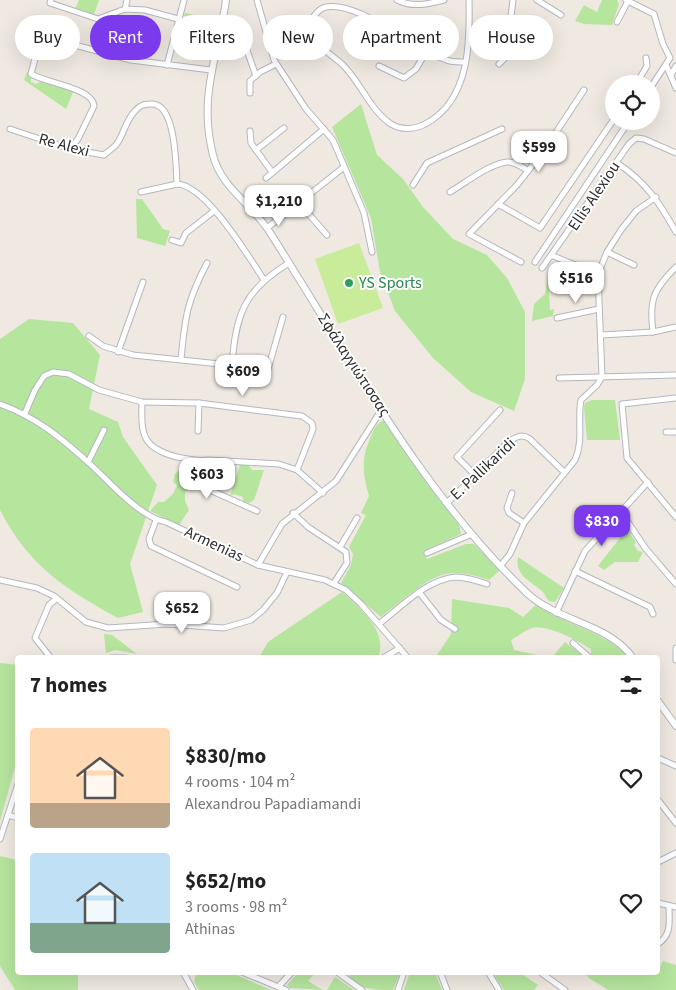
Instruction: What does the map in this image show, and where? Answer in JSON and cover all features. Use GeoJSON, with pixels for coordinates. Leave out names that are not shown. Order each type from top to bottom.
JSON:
{"type":"FeatureCollection","features":[{"type":"Feature","properties":{"kind":"street"},"geometry":{"type":"LineString","coordinates":[[51,0],[50,3],[98,19],[125,9],[145,10],[171,17]]}},
{"type":"Feature","properties":{"kind":"street"},"geometry":{"type":"LineString","coordinates":[[125,9],[127,0]]}},
{"type":"Feature","properties":{"kind":"street"},"geometry":{"type":"LineString","coordinates":[[179,15],[184,0]]}},
{"type":"Feature","properties":{"kind":"street","name":"Σφάλαγγιώτισσας"},"geometry":{"type":"LineString","coordinates":[[226,0],[207,98],[213,154],[218,170],[230,188],[267,228],[428,479],[472,534],[529,594],[556,613],[616,640],[626,647],[631,655]]}},
{"type":"Feature","properties":{"kind":"street"},"geometry":{"type":"LineString","coordinates":[[257,0],[276,64],[306,109],[333,140],[364,213],[372,252]]}},
{"type":"Feature","properties":{"kind":"street"},"geometry":{"type":"LineString","coordinates":[[397,0],[421,5],[444,0]]}},
{"type":"Feature","properties":{"kind":"street"},"geometry":{"type":"LineString","coordinates":[[360,15],[335,7],[325,7],[317,12],[311,20],[310,30],[312,38],[344,66],[380,114],[392,124],[404,128],[420,127],[436,118],[456,92],[470,40],[469,0]]}},
{"type":"Feature","properties":{"kind":"street"},"geometry":{"type":"LineString","coordinates":[[499,64],[506,57],[513,0]]}},
{"type":"Feature","properties":{"kind":"street"},"geometry":{"type":"LineString","coordinates":[[537,0],[561,15]]}},
{"type":"Feature","properties":{"kind":"street"},"geometry":{"type":"LineString","coordinates":[[617,22],[627,0],[654,14],[663,44],[670,58],[659,75]]}},
{"type":"Feature","properties":{"kind":"street"},"geometry":{"type":"LineString","coordinates":[[70,149],[78,139],[94,106],[94,101],[91,96],[32,75],[31,70],[41,36],[131,60],[211,70]]}},
{"type":"Feature","properties":{"kind":"street"},"geometry":{"type":"LineString","coordinates":[[167,65],[171,48]]}},
{"type":"Feature","properties":{"kind":"street"},"geometry":{"type":"LineString","coordinates":[[642,75],[647,66],[646,58]]}},
{"type":"Feature","properties":{"kind":"street"},"geometry":{"type":"LineString","coordinates":[[250,60],[256,76]]}},
{"type":"Feature","properties":{"kind":"street"},"geometry":{"type":"LineString","coordinates":[[379,66],[404,78],[416,69],[421,60]]}},
{"type":"Feature","properties":{"kind":"street"},"geometry":{"type":"LineString","coordinates":[[447,60],[465,62]]}},
{"type":"Feature","properties":{"kind":"street"},"geometry":{"type":"LineString","coordinates":[[250,93],[250,81],[276,64]]}},
{"type":"Feature","properties":{"kind":"street"},"geometry":{"type":"LineString","coordinates":[[666,65],[676,88]]}},
{"type":"Feature","properties":{"kind":"street"},"geometry":{"type":"LineString","coordinates":[[671,75],[676,66]]}},
{"type":"Feature","properties":{"kind":"street"},"geometry":{"type":"LineString","coordinates":[[520,262],[469,234],[528,171],[584,90]]}},
{"type":"Feature","properties":{"kind":"street","name":"Re Alexi"},"geometry":{"type":"LineString","coordinates":[[10,129],[70,149],[104,155],[116,144],[134,112],[142,104],[155,104],[165,111],[174,138],[177,184]]}},
{"type":"Feature","properties":{"kind":"street"},"geometry":{"type":"LineString","coordinates":[[256,150],[284,128]]}},
{"type":"Feature","properties":{"kind":"street"},"geometry":{"type":"LineString","coordinates":[[266,178],[324,128]]}},
{"type":"Feature","properties":{"kind":"street"},"geometry":{"type":"LineString","coordinates":[[413,185],[427,163],[502,129]]}},
{"type":"Feature","properties":{"kind":"street"},"geometry":{"type":"LineString","coordinates":[[498,204],[540,228],[607,130]]}},
{"type":"Feature","properties":{"kind":"street","name":"Ellis Alexiou"},"geometry":{"type":"LineString","coordinates":[[535,262],[623,130]]}},
{"type":"Feature","properties":{"kind":"street"},"geometry":{"type":"LineString","coordinates":[[250,131],[252,143],[272,172]]}},
{"type":"Feature","properties":{"kind":"street","name":"Ellis Alexiou"},"geometry":{"type":"LineString","coordinates":[[542,268],[553,256],[629,144],[636,138],[644,139],[676,153]]}},
{"type":"Feature","properties":{"kind":"street"},"geometry":{"type":"LineString","coordinates":[[595,148],[606,156]]}},
{"type":"Feature","properties":{"kind":"street"},"geometry":{"type":"LineString","coordinates":[[450,192],[494,166],[508,162],[517,163],[528,171]]}},
{"type":"Feature","properties":{"kind":"street"},"geometry":{"type":"LineString","coordinates":[[617,162],[636,176],[656,198],[676,232]]}},
{"type":"Feature","properties":{"kind":"street"},"geometry":{"type":"LineString","coordinates":[[267,228],[344,167]]}},
{"type":"Feature","properties":{"kind":"street"},"geometry":{"type":"LineString","coordinates":[[592,177],[603,183]]}},
{"type":"Feature","properties":{"kind":"street"},"geometry":{"type":"LineString","coordinates":[[141,192],[183,184],[200,193],[264,280]]}},
{"type":"Feature","properties":{"kind":"street"},"geometry":{"type":"LineString","coordinates":[[501,565],[510,554],[524,524],[575,460],[581,444],[581,400],[597,385],[602,377],[602,335],[598,274],[607,252],[636,211],[656,198]]}},
{"type":"Feature","properties":{"kind":"street"},"geometry":{"type":"LineString","coordinates":[[299,203],[328,235]]}},
{"type":"Feature","properties":{"kind":"street"},"geometry":{"type":"LineString","coordinates":[[172,240],[181,243],[186,233],[214,211]]}},
{"type":"Feature","properties":{"kind":"street"},"geometry":{"type":"LineString","coordinates":[[607,252],[634,265]]}},
{"type":"Feature","properties":{"kind":"street"},"geometry":{"type":"LineString","coordinates":[[553,256],[598,274]]}},
{"type":"Feature","properties":{"kind":"street"},"geometry":{"type":"LineString","coordinates":[[181,359],[186,307],[192,290],[208,263]]}},
{"type":"Feature","properties":{"kind":"street"},"geometry":{"type":"LineString","coordinates":[[232,365],[239,315],[252,292],[264,280],[289,264]]}},
{"type":"Feature","properties":{"kind":"street"},"geometry":{"type":"LineString","coordinates":[[653,332],[650,309],[653,295],[662,280],[676,267]]}},
{"type":"Feature","properties":{"kind":"street"},"geometry":{"type":"LineString","coordinates":[[118,352],[143,282]]}},
{"type":"Feature","properties":{"kind":"street"},"geometry":{"type":"LineString","coordinates":[[557,318],[599,309]]}},
{"type":"Feature","properties":{"kind":"street"},"geometry":{"type":"LineString","coordinates":[[89,336],[103,346],[118,352],[155,358],[181,359],[268,369],[283,317]]}},
{"type":"Feature","properties":{"kind":"street"},"geometry":{"type":"LineString","coordinates":[[602,335],[653,332],[676,328]]}},
{"type":"Feature","properties":{"kind":"street"},"geometry":{"type":"LineString","coordinates":[[25,413],[35,390],[44,376],[53,372],[69,374],[99,390],[142,402],[199,403],[248,408],[307,418],[312,423],[312,435],[297,470]]}},
{"type":"Feature","properties":{"kind":"street"},"geometry":{"type":"LineString","coordinates":[[560,378],[676,375]]}},
{"type":"Feature","properties":{"kind":"street"},"geometry":{"type":"LineString","coordinates":[[676,398],[622,404],[627,458],[676,518]]}},
{"type":"Feature","properties":{"kind":"street"},"geometry":{"type":"LineString","coordinates":[[142,402],[143,434],[156,451],[198,462],[209,460],[267,462],[297,470],[322,493]]}},
{"type":"Feature","properties":{"kind":"street"},"geometry":{"type":"LineString","coordinates":[[198,432],[199,403]]}},
{"type":"Feature","properties":{"kind":"street","name":"Armenias"},"geometry":{"type":"LineString","coordinates":[[0,404],[25,413],[88,462],[131,502],[156,520],[166,522],[258,564],[334,583],[352,594],[406,655]]}},
{"type":"Feature","properties":{"kind":"street"},"geometry":{"type":"LineString","coordinates":[[258,564],[272,537],[294,513],[336,481],[382,409]]}},
{"type":"Feature","properties":{"kind":"street"},"geometry":{"type":"LineString","coordinates":[[475,475],[457,457],[500,410]]}},
{"type":"Feature","properties":{"kind":"street"},"geometry":{"type":"LineString","coordinates":[[88,462],[104,430]]}},
{"type":"Feature","properties":{"kind":"street"},"geometry":{"type":"LineString","coordinates":[[666,432],[676,432]]}},
{"type":"Feature","properties":{"kind":"street","name":"E. Pallikaridi"},"geometry":{"type":"LineString","coordinates":[[447,503],[507,442],[517,436],[524,435],[564,472]]}},
{"type":"Feature","properties":{"kind":"street"},"geometry":{"type":"LineString","coordinates":[[198,462],[198,481],[203,487],[257,511]]}},
{"type":"Feature","properties":{"kind":"street"},"geometry":{"type":"LineString","coordinates":[[556,613],[585,551],[648,482]]}},
{"type":"Feature","properties":{"kind":"street"},"geometry":{"type":"LineString","coordinates":[[512,494],[507,508],[509,512],[524,524]]}},
{"type":"Feature","properties":{"kind":"street"},"geometry":{"type":"LineString","coordinates":[[621,512],[658,564],[676,584]]}},
{"type":"Feature","properties":{"kind":"street"},"geometry":{"type":"LineString","coordinates":[[294,513],[308,528],[346,552],[347,563],[334,583]]}},
{"type":"Feature","properties":{"kind":"street"},"geometry":{"type":"LineString","coordinates":[[340,547],[357,518]]}},
{"type":"Feature","properties":{"kind":"street"},"geometry":{"type":"LineString","coordinates":[[156,520],[149,539],[151,546],[237,587]]}},
{"type":"Feature","properties":{"kind":"street"},"geometry":{"type":"LineString","coordinates":[[428,553],[472,534]]}},
{"type":"Feature","properties":{"kind":"street"},"geometry":{"type":"LineString","coordinates":[[575,571],[650,607],[652,614]]}},
{"type":"Feature","properties":{"kind":"street"},"geometry":{"type":"LineString","coordinates":[[0,580],[37,588],[56,599],[86,622],[108,628],[167,624],[224,628],[245,623],[263,610],[277,593],[287,572]]}},
{"type":"Feature","properties":{"kind":"street"},"geometry":{"type":"LineString","coordinates":[[379,624],[420,592],[440,580],[458,577],[487,584]]}},
{"type":"Feature","properties":{"kind":"street"},"geometry":{"type":"LineString","coordinates":[[420,592],[442,620],[455,629]]}},
{"type":"Feature","properties":{"kind":"street"},"geometry":{"type":"LineString","coordinates":[[49,655],[35,638],[49,605],[56,599]]}},
{"type":"Feature","properties":{"kind":"street"},"geometry":{"type":"LineString","coordinates":[[573,643],[587,655]]}},
{"type":"Feature","properties":{"kind":"street"},"geometry":{"type":"LineString","coordinates":[[388,655],[400,648]]}},
{"type":"Feature","properties":{"kind":"street"},"geometry":{"type":"LineString","coordinates":[[676,648],[676,660]]}},
{"type":"Feature","properties":{"kind":"street"},"geometry":{"type":"LineString","coordinates":[[660,704],[676,725]]}},
{"type":"Feature","properties":{"kind":"street"},"geometry":{"type":"LineString","coordinates":[[660,759],[676,766]]}},
{"type":"Feature","properties":{"kind":"street"},"geometry":{"type":"LineString","coordinates":[[0,839],[15,793]]}},
{"type":"Feature","properties":{"kind":"street"},"geometry":{"type":"LineString","coordinates":[[660,803],[676,823]]}},
{"type":"Feature","properties":{"kind":"street"},"geometry":{"type":"LineString","coordinates":[[8,815],[15,817]]}},
{"type":"Feature","properties":{"kind":"street"},"geometry":{"type":"LineString","coordinates":[[660,861],[676,853]]}},
{"type":"Feature","properties":{"kind":"street"},"geometry":{"type":"LineString","coordinates":[[660,904],[676,907]]}},
{"type":"Feature","properties":{"kind":"street"},"geometry":{"type":"LineString","coordinates":[[660,943],[666,939],[669,932],[669,906]]}},
{"type":"Feature","properties":{"kind":"street"},"geometry":{"type":"LineString","coordinates":[[669,932],[676,934]]}},
{"type":"Feature","properties":{"kind":"street"},"geometry":{"type":"LineString","coordinates":[[185,975],[193,990]]}},
{"type":"Feature","properties":{"kind":"street"},"geometry":{"type":"LineString","coordinates":[[250,975],[286,990]]}},
{"type":"Feature","properties":{"kind":"street"},"geometry":{"type":"LineString","coordinates":[[279,986],[289,975]]}},
{"type":"Feature","properties":{"kind":"street"},"geometry":{"type":"LineString","coordinates":[[342,975],[362,990]]}},
{"type":"Feature","properties":{"kind":"street"},"geometry":{"type":"LineString","coordinates":[[398,990],[403,975]]}},
{"type":"Feature","properties":{"kind":"street"},"geometry":{"type":"LineString","coordinates":[[441,975],[447,990]]}},
{"type":"Feature","properties":{"kind":"street"},"geometry":{"type":"LineString","coordinates":[[490,975],[499,990]]}},
{"type":"Feature","properties":{"kind":"street"},"geometry":{"type":"LineString","coordinates":[[544,975],[565,990]]}},
{"type":"Feature","properties":{"kind":"green space"},"geometry":{"type":"Polygon","coordinates":[[[79,0],[99,0],[94,14],[75,9],[79,0]]]}},
{"type":"Feature","properties":{"kind":"green space"},"geometry":{"type":"Polygon","coordinates":[[[602,0],[617,0],[619,4],[612,25],[584,24],[575,21],[584,5],[597,12],[602,0]]]}},
{"type":"Feature","properties":{"kind":"green space"},"geometry":{"type":"Polygon","coordinates":[[[27,72],[31,75],[31,82],[36,84],[42,81],[74,90],[66,109],[24,80],[27,72]]]}},
{"type":"Feature","properties":{"kind":"green space"},"geometry":{"type":"Polygon","coordinates":[[[361,104],[377,155],[403,179],[423,207],[453,239],[487,255],[507,278],[525,312],[525,379],[514,411],[471,392],[433,358],[395,311],[380,272],[371,218],[332,127],[361,104]]]}},
{"type":"Feature","properties":{"kind":"green space"},"geometry":{"type":"Polygon","coordinates":[[[136,199],[142,199],[163,229],[170,231],[165,246],[137,238],[136,199]]]}},
{"type":"Feature","properties":{"kind":"green space","name":"YS Sports"},"geometry":{"type":"Polygon","coordinates":[[[359,243],[383,308],[338,324],[315,259],[359,243]]]}},
{"type":"Feature","properties":{"kind":"green space"},"geometry":{"type":"Polygon","coordinates":[[[548,276],[550,310],[554,309],[553,316],[532,321],[534,304],[545,294],[548,276]]]}},
{"type":"Feature","properties":{"kind":"green space"},"geometry":{"type":"Polygon","coordinates":[[[29,319],[73,323],[100,355],[89,409],[118,422],[123,437],[157,485],[130,564],[143,612],[118,618],[65,586],[36,561],[23,546],[0,510],[0,339],[29,319]]]}},
{"type":"Feature","properties":{"kind":"green space"},"geometry":{"type":"Polygon","coordinates":[[[592,400],[615,400],[620,440],[587,440],[584,407],[585,403],[592,400]]]}},
{"type":"Feature","properties":{"kind":"green space"},"geometry":{"type":"Polygon","coordinates":[[[384,420],[429,486],[459,525],[461,534],[426,550],[427,559],[466,544],[474,544],[500,570],[489,580],[457,573],[438,576],[412,592],[381,617],[341,583],[351,565],[353,554],[349,547],[366,515],[361,513],[369,496],[364,472],[364,457],[375,427],[384,420]]]}},
{"type":"Feature","properties":{"kind":"green space"},"geometry":{"type":"Polygon","coordinates":[[[187,464],[192,466],[196,485],[185,492],[185,501],[189,510],[179,525],[150,511],[158,502],[164,502],[173,494],[177,485],[173,482],[175,474],[187,464]]]}},
{"type":"Feature","properties":{"kind":"green space"},"geometry":{"type":"Polygon","coordinates":[[[240,465],[249,465],[252,470],[264,470],[254,500],[249,503],[243,502],[243,497],[234,494],[230,496],[240,465]]]}},
{"type":"Feature","properties":{"kind":"green space"},"geometry":{"type":"Polygon","coordinates":[[[627,529],[636,542],[634,545],[638,551],[643,552],[638,562],[615,562],[604,570],[598,566],[627,529]]]}},
{"type":"Feature","properties":{"kind":"green space"},"geometry":{"type":"Polygon","coordinates":[[[518,557],[564,588],[555,602],[549,601],[542,591],[521,573],[517,563],[518,557]]]}},
{"type":"Feature","properties":{"kind":"green space"},"geometry":{"type":"Polygon","coordinates":[[[342,592],[364,612],[376,630],[380,648],[378,655],[261,655],[268,642],[342,592]]]}},
{"type":"Feature","properties":{"kind":"green space"},"geometry":{"type":"Polygon","coordinates":[[[452,599],[509,608],[523,617],[536,605],[610,642],[625,655],[591,655],[591,649],[579,642],[553,630],[538,627],[529,629],[511,640],[514,650],[537,655],[437,655],[451,634],[452,599]]]}},
{"type":"Feature","properties":{"kind":"green space"},"geometry":{"type":"Polygon","coordinates":[[[104,634],[112,635],[137,654],[115,650],[106,653],[104,634]]]}},
{"type":"Feature","properties":{"kind":"green space"},"geometry":{"type":"Polygon","coordinates":[[[565,642],[582,655],[554,655],[565,642]]]}},
{"type":"Feature","properties":{"kind":"green space"},"geometry":{"type":"Polygon","coordinates":[[[0,663],[15,665],[15,767],[0,821],[0,663]]]}},
{"type":"Feature","properties":{"kind":"green space"},"geometry":{"type":"Polygon","coordinates":[[[0,856],[15,860],[15,975],[78,975],[78,990],[15,990],[0,966],[0,856]]]}},
{"type":"Feature","properties":{"kind":"green space"},"geometry":{"type":"Polygon","coordinates":[[[663,961],[676,965],[676,990],[608,990],[587,975],[660,975],[660,968],[663,961]]]}},
{"type":"Feature","properties":{"kind":"green space"},"geometry":{"type":"Polygon","coordinates":[[[196,975],[236,975],[271,990],[199,990],[194,982],[196,975]]]}},
{"type":"Feature","properties":{"kind":"green space"},"geometry":{"type":"Polygon","coordinates":[[[296,975],[313,975],[308,981],[323,990],[290,988],[287,985],[296,975]]]}},
{"type":"Feature","properties":{"kind":"green space"},"geometry":{"type":"Polygon","coordinates":[[[349,975],[399,975],[393,990],[367,988],[355,983],[349,975]]]}},
{"type":"Feature","properties":{"kind":"green space"},"geometry":{"type":"Polygon","coordinates":[[[409,975],[436,975],[442,990],[404,990],[409,975]]]}},
{"type":"Feature","properties":{"kind":"green space"},"geometry":{"type":"Polygon","coordinates":[[[494,975],[523,975],[538,985],[534,990],[504,990],[494,975]]]}},
{"type":"Feature","properties":{"kind":"green space"},"geometry":{"type":"Polygon","coordinates":[[[335,977],[354,990],[327,990],[335,977]]]}},
{"type":"Feature","properties":{"kind":"place","name":"YS Sports"},"geometry":{"type":"Point","coordinates":[349,283]}}]}
